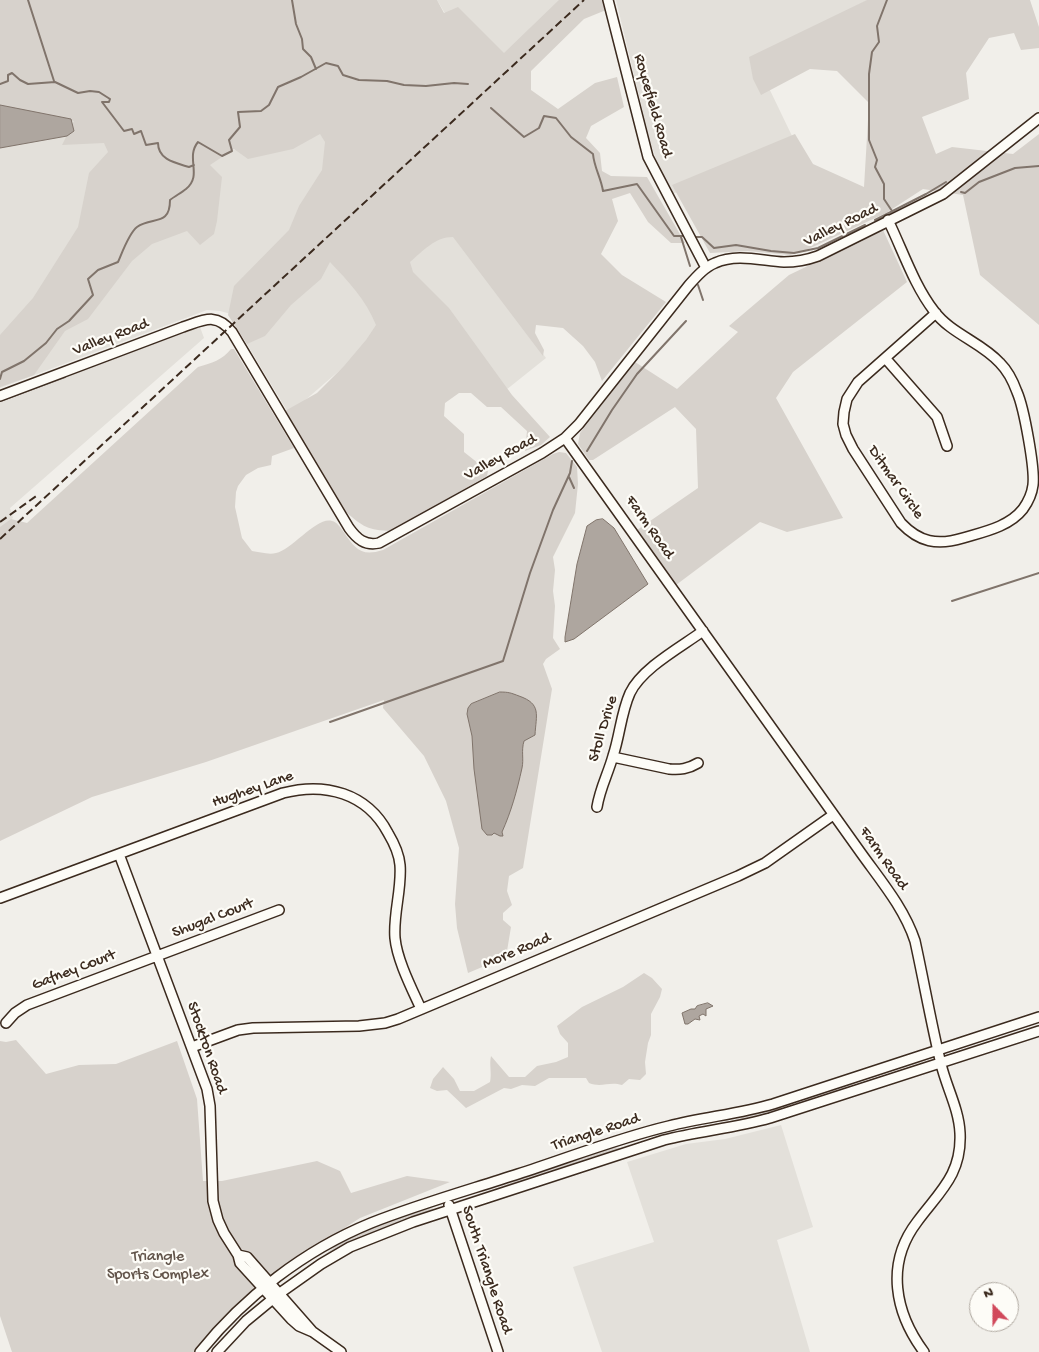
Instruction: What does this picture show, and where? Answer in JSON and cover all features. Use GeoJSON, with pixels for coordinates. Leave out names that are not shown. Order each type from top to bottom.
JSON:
{"type":"FeatureCollection","features":[{"type":"Feature","properties":{"kind":"street","name":"Roycefield Road"},"geometry":{"type":"LineString","coordinates":[[608,0],[648,157],[706,268]]}},
{"type":"Feature","properties":{"kind":"street","name":"Valley Road"},"geometry":{"type":"LineString","coordinates":[[0,396],[196,323],[214,319],[218,320],[228,328],[237,340],[349,528],[360,540],[368,544],[379,543],[388,540],[542,453],[565,438],[587,415],[689,285],[706,268],[716,262],[738,259],[786,262],[808,260],[829,251],[943,194],[1039,118]]}},
{"type":"Feature","properties":{"kind":"street","name":"Ditmar Circle"},"geometry":{"type":"LineString","coordinates":[[888,220],[923,295],[936,314],[953,329],[998,361],[1007,371],[1018,394],[1032,463],[1033,487],[1030,498],[1023,509],[1012,520],[988,530],[953,541],[943,542],[931,542],[917,536],[910,532],[901,522],[854,450],[846,435],[844,424],[847,399],[858,382],[936,314]]}},
{"type":"Feature","properties":{"kind":"street"},"geometry":{"type":"LineString","coordinates":[[886,359],[937,417],[947,446]]}},
{"type":"Feature","properties":{"kind":"street","name":"Farm Road"},"geometry":{"type":"LineString","coordinates":[[565,438],[905,916],[912,930],[916,941],[941,1064],[960,1133],[958,1159],[951,1177],[944,1190],[910,1232],[901,1253],[897,1278],[901,1309],[912,1334],[924,1352]]}},
{"type":"Feature","properties":{"kind":"street","name":"Stoll Drive"},"geometry":{"type":"LineString","coordinates":[[597,807],[600,790],[613,756],[623,714],[634,686],[649,670],[703,631]]}},
{"type":"Feature","properties":{"kind":"street"},"geometry":{"type":"LineString","coordinates":[[613,756],[678,770],[698,763]]}},
{"type":"Feature","properties":{"kind":"street","name":"Hughey Lane"},"geometry":{"type":"LineString","coordinates":[[0,898],[283,792],[300,788],[320,788],[349,796],[364,805],[379,820],[394,843],[398,854],[400,874],[395,938],[399,957],[421,1009]]}},
{"type":"Feature","properties":{"kind":"street","name":"More Road"},"geometry":{"type":"LineString","coordinates":[[192,1047],[238,1030],[253,1028],[359,1026],[385,1023],[766,863],[833,815]]}},
{"type":"Feature","properties":{"kind":"street","name":"Stockton Road"},"geometry":{"type":"LineString","coordinates":[[119,854],[207,1089],[210,1106],[213,1201],[224,1233],[238,1255],[240,1263],[271,1299],[295,1323],[313,1332],[341,1352]]}},
{"type":"Feature","properties":{"kind":"street","name":"Shugal Court"},"geometry":{"type":"LineString","coordinates":[[157,956],[279,910]]}},
{"type":"Feature","properties":{"kind":"street","name":"Gafney Court"},"geometry":{"type":"LineString","coordinates":[[6,1023],[15,1013],[27,1005],[157,956]]}},
{"type":"Feature","properties":{"kind":"street","name":"Triangle Road"},"geometry":{"type":"LineString","coordinates":[[200,1352],[218,1330],[270,1283],[346,1235],[385,1218],[667,1126],[751,1110],[1039,1018]]}},
{"type":"Feature","properties":{"kind":"street","name":"Triangle Road"},"geometry":{"type":"LineString","coordinates":[[217,1352],[246,1321],[280,1292],[350,1247],[394,1228],[658,1142],[685,1135],[746,1125],[1039,1031]]}},
{"type":"Feature","properties":{"kind":"street","name":"South Triangle Road"},"geometry":{"type":"LineString","coordinates":[[446,1197],[498,1352]]}},
{"type":"Feature","properties":{"kind":"street","name":"Stockton Road"},"geometry":{"type":"LineString","coordinates":[[238,1255],[247,1257],[280,1292],[313,1332]]}},
{"type":"Feature","properties":{"kind":"shaded area"},"geometry":{"type":"Polygon","coordinates":[[[437,0],[563,0],[503,56],[446,15],[437,0]]]}},
{"type":"Feature","properties":{"kind":"shaded area"},"geometry":{"type":"Polygon","coordinates":[[[616,0],[868,0],[754,57],[793,138],[673,194],[658,165],[650,141],[616,0]]]}},
{"type":"Feature","properties":{"kind":"shaded area"},"geometry":{"type":"Polygon","coordinates":[[[0,92],[213,157],[311,123],[367,188],[231,314],[207,310],[0,388],[0,92]]]}},
{"type":"Feature","properties":{"kind":"shaded area"},"geometry":{"type":"Polygon","coordinates":[[[0,105],[71,119],[74,131],[67,136],[0,148],[0,105]]]}},
{"type":"Feature","properties":{"kind":"shaded area"},"geometry":{"type":"Polygon","coordinates":[[[448,226],[546,358],[506,390],[403,261],[448,226]]]}},
{"type":"Feature","properties":{"kind":"shaded area"},"geometry":{"type":"Polygon","coordinates":[[[332,255],[390,327],[289,414],[242,336],[332,255]]]}},
{"type":"Feature","properties":{"kind":"shaded area"},"geometry":{"type":"Polygon","coordinates":[[[200,327],[204,338],[10,508],[13,518],[0,528],[0,401],[200,327]]]}},
{"type":"Feature","properties":{"kind":"shaded area"},"geometry":{"type":"Polygon","coordinates":[[[603,519],[614,528],[648,584],[574,639],[565,642],[577,564],[587,526],[596,520],[603,519]]]}},
{"type":"Feature","properties":{"kind":"shaded area"},"geometry":{"type":"Polygon","coordinates":[[[500,692],[510,693],[526,699],[536,711],[535,735],[524,741],[522,768],[514,801],[502,832],[503,836],[494,833],[487,835],[482,829],[474,769],[472,736],[467,714],[471,704],[500,692]]]}},
{"type":"Feature","properties":{"kind":"shaded area"},"geometry":{"type":"Polygon","coordinates":[[[708,1003],[713,1006],[706,1009],[706,1016],[703,1014],[699,1016],[700,1020],[695,1019],[685,1024],[682,1013],[708,1003]]]}},
{"type":"Feature","properties":{"kind":"shaded area"},"geometry":{"type":"Polygon","coordinates":[[[781,1125],[813,1227],[777,1240],[810,1352],[602,1352],[573,1267],[654,1242],[627,1162],[686,1144],[725,1139],[781,1125]]]}},
{"type":"Feature","properties":{"kind":"green space"},"geometry":{"type":"Polygon","coordinates":[[[0,0],[437,0],[444,13],[458,7],[504,53],[559,0],[614,0],[611,8],[584,19],[531,71],[531,90],[558,109],[595,83],[617,77],[624,107],[591,126],[586,138],[600,153],[602,171],[611,176],[647,177],[685,243],[671,243],[648,222],[630,193],[612,199],[618,221],[601,254],[622,275],[666,302],[602,381],[595,362],[583,346],[563,328],[536,325],[535,333],[544,350],[543,356],[453,237],[441,239],[430,245],[410,262],[413,272],[449,308],[512,395],[550,437],[541,445],[525,451],[527,431],[501,407],[487,407],[471,393],[459,393],[445,403],[444,416],[464,434],[464,452],[488,471],[487,476],[391,531],[366,527],[346,512],[285,411],[317,393],[366,340],[376,325],[362,299],[330,262],[321,279],[291,305],[265,336],[247,344],[228,315],[234,286],[289,230],[299,206],[322,170],[325,142],[320,134],[293,149],[248,159],[234,149],[210,165],[222,177],[214,234],[200,245],[187,231],[152,244],[132,261],[88,319],[65,331],[34,375],[0,387],[0,335],[33,298],[78,227],[89,173],[108,152],[104,143],[62,145],[74,121],[18,113],[0,106],[0,0]]]}},
{"type":"Feature","properties":{"kind":"green space"},"geometry":{"type":"Polygon","coordinates":[[[867,0],[1030,0],[1039,27],[1039,48],[1021,50],[1014,33],[989,38],[966,73],[969,99],[922,117],[936,154],[952,147],[1013,154],[1039,134],[1039,325],[980,275],[963,195],[923,189],[886,213],[804,251],[790,255],[748,251],[710,253],[672,185],[795,134],[813,164],[864,187],[869,103],[837,71],[810,69],[761,95],[753,79],[749,57],[867,0]]]}},
{"type":"Feature","properties":{"kind":"green space"},"geometry":{"type":"Polygon","coordinates":[[[883,230],[907,282],[793,372],[776,398],[843,518],[787,532],[760,522],[676,585],[637,530],[698,488],[696,429],[675,407],[593,460],[589,460],[578,444],[580,433],[635,362],[677,389],[738,332],[729,326],[789,275],[883,230]]]}},
{"type":"Feature","properties":{"kind":"green space"},"geometry":{"type":"Polygon","coordinates":[[[231,349],[234,349],[294,448],[272,456],[271,465],[258,468],[246,475],[238,486],[235,507],[242,538],[252,551],[270,554],[282,551],[319,523],[326,521],[332,521],[337,524],[351,543],[359,550],[369,553],[383,550],[553,454],[559,452],[566,453],[577,467],[578,484],[575,513],[553,557],[555,606],[553,638],[560,649],[546,659],[543,664],[552,689],[523,868],[509,876],[507,891],[512,905],[503,913],[503,920],[511,927],[506,957],[468,973],[457,928],[455,904],[459,848],[446,801],[424,756],[383,708],[384,700],[206,762],[92,797],[0,841],[0,527],[11,519],[27,523],[198,367],[216,361],[231,349]]]}},
{"type":"Feature","properties":{"kind":"green space"},"geometry":{"type":"Polygon","coordinates":[[[644,973],[652,978],[662,989],[651,1014],[651,1035],[645,1062],[646,1074],[640,1080],[629,1079],[622,1085],[598,1085],[589,1083],[586,1078],[549,1078],[535,1086],[522,1085],[511,1089],[504,1088],[466,1108],[447,1090],[437,1091],[430,1088],[433,1079],[443,1067],[454,1079],[460,1091],[474,1091],[490,1082],[491,1056],[509,1077],[525,1077],[537,1066],[568,1057],[568,1043],[560,1034],[557,1026],[582,1007],[623,987],[644,973]]]}},
{"type":"Feature","properties":{"kind":"green space","name":"Triangle Sports Complex"},"geometry":{"type":"Polygon","coordinates":[[[16,1040],[46,1074],[79,1065],[116,1064],[177,1041],[197,1099],[203,1181],[222,1181],[317,1161],[340,1171],[351,1193],[407,1176],[450,1182],[360,1218],[273,1274],[195,1352],[12,1352],[0,1316],[0,1041],[16,1040]]]}},
{"type":"Feature","properties":{"kind":"green space"},"geometry":{"type":"Polygon","coordinates":[[[922,1062],[764,1116],[639,1144],[687,1129],[731,1121],[909,1064],[922,1062]]]}},
{"type":"Feature","properties":{"kind":"green space"},"geometry":{"type":"Polygon","coordinates":[[[612,1147],[622,1150],[458,1203],[458,1201],[612,1147]]]}},
{"type":"Feature","properties":{"kind":"green space"},"geometry":{"type":"Polygon","coordinates":[[[425,1208],[438,1209],[346,1245],[281,1286],[342,1241],[391,1219],[425,1208]]]}},
{"type":"Feature","properties":{"kind":"waterway"},"geometry":{"type":"LineString","coordinates":[[28,0],[54,81]]}},
{"type":"Feature","properties":{"kind":"waterway"},"geometry":{"type":"LineString","coordinates":[[292,0],[303,49],[311,57],[316,69]]}},
{"type":"Feature","properties":{"kind":"waterway"},"geometry":{"type":"LineString","coordinates":[[887,0],[877,26],[879,42],[872,52],[869,74],[869,140],[877,160],[875,167],[884,184],[884,199],[892,211]]}},
{"type":"Feature","properties":{"kind":"waterway"},"geometry":{"type":"LineString","coordinates":[[0,379],[2,372],[24,361],[46,343],[57,329],[69,321],[93,295],[88,279],[98,270],[118,262],[126,243],[137,227],[164,218],[167,214],[170,200],[191,184],[194,172],[193,154],[198,142],[222,156],[232,151],[229,140],[240,127],[238,112],[261,111],[269,105],[278,87],[326,63],[338,66],[343,75],[359,80],[387,81],[404,85],[426,86],[454,83],[468,84]]}},
{"type":"Feature","properties":{"kind":"waterway"},"geometry":{"type":"LineString","coordinates":[[0,84],[8,81],[8,75],[12,73],[28,84],[55,82],[78,93],[99,92],[110,99],[109,102],[102,102],[124,131],[132,129],[134,134],[141,131],[146,145],[158,143],[164,157],[189,167],[194,165]]}},
{"type":"Feature","properties":{"kind":"waterway"},"geometry":{"type":"LineString","coordinates":[[491,108],[524,137],[539,128],[544,116],[556,118],[571,137],[593,154],[603,191],[637,184],[674,236],[686,236]]}},
{"type":"Feature","properties":{"kind":"waterway"},"geometry":{"type":"LineString","coordinates":[[961,192],[965,193],[979,182],[1015,168],[1039,166]]}},
{"type":"Feature","properties":{"kind":"waterway"},"geometry":{"type":"LineString","coordinates":[[875,220],[946,182]]}},
{"type":"Feature","properties":{"kind":"waterway"},"geometry":{"type":"LineString","coordinates":[[693,237],[702,237],[714,248],[736,245],[794,253],[818,248],[865,225]]}},
{"type":"Feature","properties":{"kind":"waterway"},"geometry":{"type":"LineString","coordinates":[[681,237],[690,266]]}},
{"type":"Feature","properties":{"kind":"waterway"},"geometry":{"type":"LineString","coordinates":[[698,285],[703,300]]}},
{"type":"Feature","properties":{"kind":"waterway"},"geometry":{"type":"LineString","coordinates":[[587,451],[637,374],[686,321]]}},
{"type":"Feature","properties":{"kind":"waterway"},"geometry":{"type":"LineString","coordinates":[[0,401],[65,377]]}},
{"type":"Feature","properties":{"kind":"waterway"},"geometry":{"type":"LineString","coordinates":[[330,722],[503,661],[530,573],[553,510],[570,473],[572,461]]}},
{"type":"Feature","properties":{"kind":"waterway"},"geometry":{"type":"LineString","coordinates":[[569,477],[574,488]]}},
{"type":"Feature","properties":{"kind":"waterway"},"geometry":{"type":"LineString","coordinates":[[952,601],[1039,573]]}},
{"type":"Feature","properties":{"kind":"railway"},"geometry":{"type":"LineString","coordinates":[[0,539],[584,0]]}},
{"type":"Feature","properties":{"kind":"railway"},"geometry":{"type":"LineString","coordinates":[[0,522],[39,494]]}}]}
